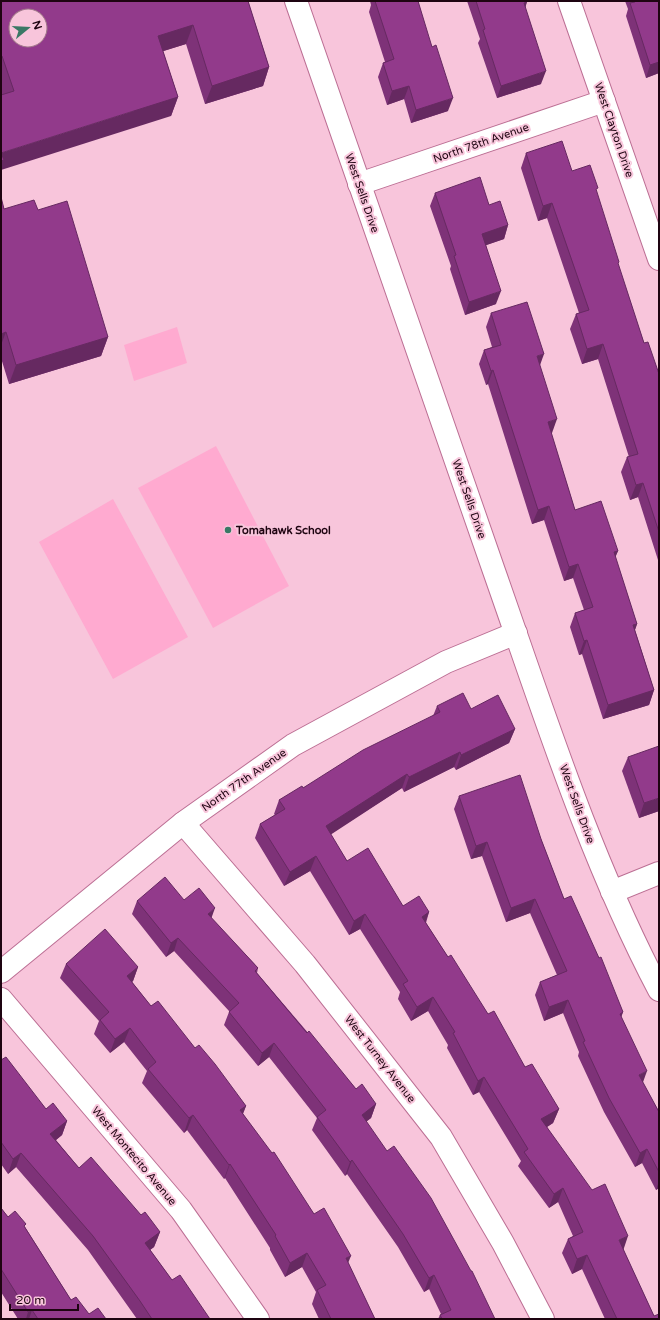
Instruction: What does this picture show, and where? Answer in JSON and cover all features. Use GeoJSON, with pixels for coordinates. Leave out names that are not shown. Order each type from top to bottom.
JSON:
{"type":"FeatureCollection","features":[{"type":"Feature","properties":{"kind":"street","name":"West Sells Drive"},"geometry":{"type":"LineString","coordinates":[[296,1],[516,633],[596,856],[632,938],[659,990]]}},
{"type":"Feature","properties":{"kind":"street","name":"West Clayton Drive"},"geometry":{"type":"LineString","coordinates":[[569,1],[659,259]]}},
{"type":"Feature","properties":{"kind":"street","name":"North 78th Avenue"},"geometry":{"type":"LineString","coordinates":[[359,184],[604,101]]}},
{"type":"Feature","properties":{"kind":"street","name":"North 77th Avenue"},"geometry":{"type":"LineString","coordinates":[[1,972],[183,823],[293,745],[446,662],[516,633]]}},
{"type":"Feature","properties":{"kind":"street","name":"West Turney Avenue"},"geometry":{"type":"LineString","coordinates":[[183,823],[305,964],[441,1137],[503,1243],[543,1319]]}},
{"type":"Feature","properties":{"kind":"street"},"geometry":{"type":"LineString","coordinates":[[612,892],[659,873]]}},
{"type":"Feature","properties":{"kind":"street","name":"West Montecito Avenue"},"geometry":{"type":"LineString","coordinates":[[1,999],[181,1210],[258,1319]]}},
{"type":"Feature","properties":{"kind":"shaded area"},"geometry":{"type":"Polygon","coordinates":[[[177,327],[187,363],[134,381],[124,345],[177,327]]]}},
{"type":"Feature","properties":{"kind":"shaded area"},"geometry":{"type":"Polygon","coordinates":[[[216,446],[289,586],[213,628],[138,488],[216,446]]]}},
{"type":"Feature","properties":{"kind":"shaded area"},"geometry":{"type":"Polygon","coordinates":[[[113,499],[188,637],[113,679],[39,542],[113,499]]]}},
{"type":"Feature","properties":{"kind":"building"},"geometry":{"type":"Polygon","coordinates":[[[1,1],[248,1],[269,67],[212,86],[193,25],[158,36],[178,97],[1,153],[1,95],[14,91],[2,56],[1,1]]]}},
{"type":"Feature","properties":{"kind":"building"},"geometry":{"type":"Polygon","coordinates":[[[375,1],[418,1],[432,47],[436,45],[453,98],[416,110],[409,86],[392,91],[383,63],[394,59],[375,1]]]}},
{"type":"Feature","properties":{"kind":"building"},"geometry":{"type":"Polygon","coordinates":[[[476,1],[527,1],[524,3],[546,71],[501,86],[483,30],[485,29],[476,1]]]}},
{"type":"Feature","properties":{"kind":"building"},"geometry":{"type":"Polygon","coordinates":[[[634,1],[659,1],[659,62],[650,65],[630,3],[635,2],[634,1]]]}},
{"type":"Feature","properties":{"kind":"building"},"geometry":{"type":"Polygon","coordinates":[[[562,141],[572,171],[590,165],[598,188],[596,189],[619,262],[618,263],[644,343],[648,342],[659,374],[659,532],[643,483],[636,485],[627,457],[638,454],[603,344],[587,349],[576,314],[589,310],[552,203],[543,206],[526,153],[562,141]]]}},
{"type":"Feature","properties":{"kind":"building"},"geometry":{"type":"Polygon","coordinates":[[[1,153],[4,160],[1,161],[1,153]]]}},
{"type":"Feature","properties":{"kind":"building"},"geometry":{"type":"Polygon","coordinates":[[[480,177],[489,205],[500,201],[508,225],[482,234],[501,291],[469,302],[454,256],[456,255],[435,193],[480,177]]]}},
{"type":"Feature","properties":{"kind":"building"},"geometry":{"type":"Polygon","coordinates":[[[1,197],[4,209],[34,200],[38,210],[67,201],[108,337],[16,365],[6,332],[1,334],[1,197]]]}},
{"type":"Feature","properties":{"kind":"building"},"geometry":{"type":"Polygon","coordinates":[[[527,302],[544,354],[537,356],[557,419],[548,422],[575,510],[601,501],[618,551],[614,552],[637,624],[633,625],[654,690],[608,705],[587,640],[584,641],[575,613],[593,607],[578,564],[569,567],[549,506],[538,510],[493,370],[491,371],[484,350],[501,345],[491,313],[527,302]]]}},
{"type":"Feature","properties":{"kind":"building"},"geometry":{"type":"Polygon","coordinates":[[[463,693],[471,709],[498,695],[515,729],[461,755],[460,752],[409,777],[407,774],[326,826],[347,861],[368,848],[403,906],[419,896],[429,912],[422,917],[448,957],[451,955],[488,1014],[494,1011],[525,1067],[532,1064],[559,1109],[541,1119],[592,1190],[605,1184],[628,1236],[619,1240],[654,1316],[659,1314],[659,1319],[617,1319],[587,1255],[577,1259],[568,1239],[583,1232],[563,1188],[554,1194],[524,1152],[528,1149],[484,1077],[478,1081],[453,1033],[455,1032],[433,997],[417,1007],[403,984],[408,981],[365,914],[354,921],[316,856],[290,872],[260,824],[285,809],[279,800],[302,786],[303,788],[363,750],[440,712],[437,706],[463,693]]]}},
{"type":"Feature","properties":{"kind":"building"},"geometry":{"type":"Polygon","coordinates":[[[659,746],[659,798],[644,803],[628,757],[659,746]]]}},
{"type":"Feature","properties":{"kind":"building"},"geometry":{"type":"Polygon","coordinates":[[[520,775],[541,839],[564,899],[571,896],[599,958],[601,957],[623,1012],[620,1014],[647,1071],[639,1075],[659,1112],[659,1172],[647,1149],[640,1153],[609,1098],[583,1042],[585,1041],[568,1000],[549,1007],[540,982],[567,971],[535,899],[511,908],[487,842],[476,846],[459,796],[520,775]]]}},
{"type":"Feature","properties":{"kind":"building"},"geometry":{"type":"Polygon","coordinates":[[[165,877],[184,900],[199,888],[215,908],[208,914],[258,968],[255,971],[307,1033],[309,1031],[356,1089],[362,1084],[376,1104],[362,1115],[387,1151],[394,1146],[431,1198],[472,1271],[495,1319],[442,1319],[440,1315],[451,1310],[434,1275],[429,1278],[403,1234],[352,1160],[350,1162],[317,1117],[326,1110],[274,1043],[262,1053],[229,1012],[239,1003],[178,938],[171,943],[137,901],[165,877]]]}},
{"type":"Feature","properties":{"kind":"building"},"geometry":{"type":"Polygon","coordinates":[[[105,929],[138,967],[127,976],[151,1006],[158,1001],[195,1048],[199,1045],[215,1064],[246,1106],[240,1110],[272,1153],[274,1152],[314,1214],[324,1208],[351,1256],[346,1258],[375,1319],[331,1319],[317,1290],[326,1285],[307,1253],[290,1263],[275,1236],[276,1235],[230,1164],[229,1165],[193,1115],[189,1118],[148,1069],[156,1062],[130,1028],[115,1039],[100,1020],[109,1012],[66,964],[105,929]]]}},
{"type":"Feature","properties":{"kind":"building"},"geometry":{"type":"Polygon","coordinates":[[[6,1057],[46,1109],[53,1103],[67,1121],[50,1134],[79,1168],[91,1157],[141,1215],[145,1212],[160,1232],[145,1243],[172,1280],[180,1275],[210,1319],[152,1319],[93,1236],[21,1153],[13,1159],[1,1142],[1,1060],[6,1057]]]}},
{"type":"Feature","properties":{"kind":"building"},"geometry":{"type":"Polygon","coordinates":[[[1,1208],[8,1217],[15,1211],[26,1224],[24,1226],[71,1300],[76,1297],[89,1314],[98,1308],[106,1319],[38,1319],[32,1310],[28,1312],[1,1269],[1,1208]]]}},
{"type":"Feature","properties":{"kind":"place","name":"Tomahawk School"},"geometry":{"type":"Point","coordinates":[228,530]}}]}
